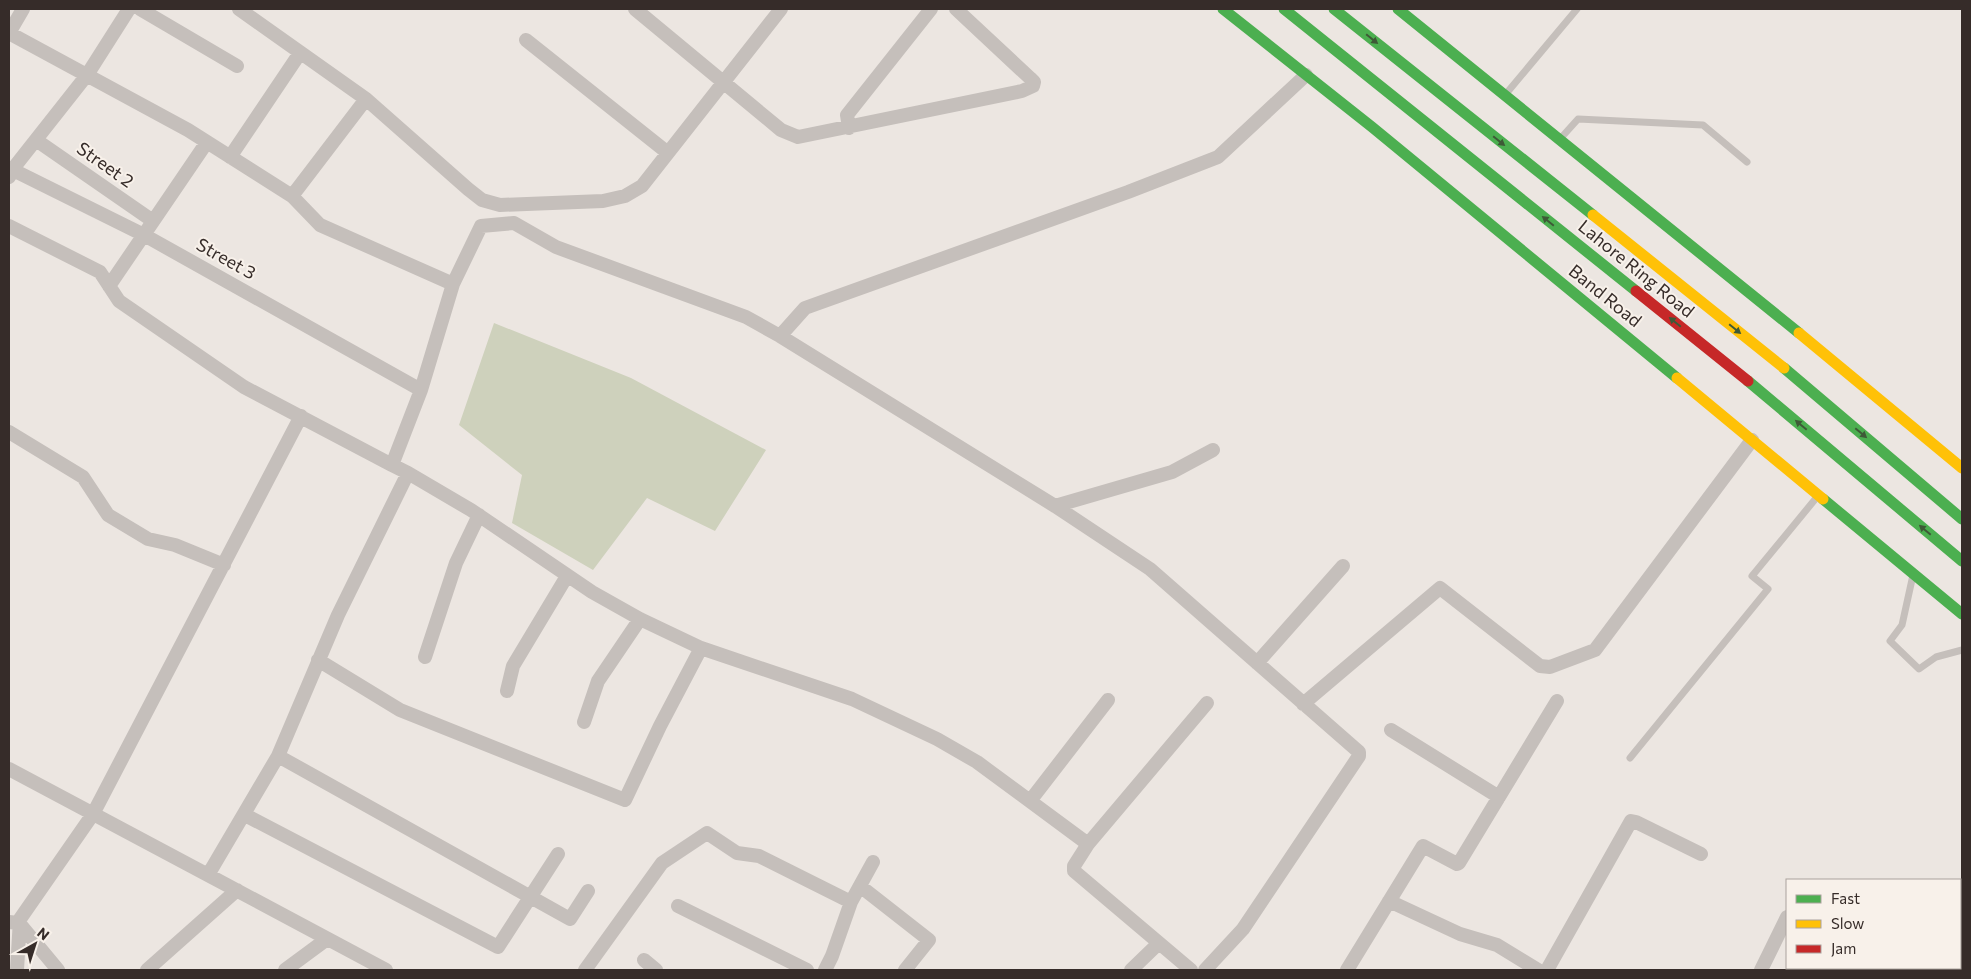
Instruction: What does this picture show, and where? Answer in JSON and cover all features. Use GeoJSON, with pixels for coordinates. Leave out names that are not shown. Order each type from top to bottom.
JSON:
{"type":"FeatureCollection","features":[{"type":"Feature","properties":{"kind":"main road","name":"Band Road"},"geometry":{"type":"LineString","coordinates":[[1223,9],[1914,572],[1962,614]]}},
{"type":"Feature","properties":{"kind":"main road","name":"Lahore Ring Road"},"geometry":{"type":"LineString","coordinates":[[1284,9],[1773,401],[1962,561]]}},
{"type":"Feature","properties":{"kind":"main road","name":"Lahore Ring Road"},"geometry":{"type":"LineString","coordinates":[[1334,9],[1804,384],[1962,519]]}},
{"type":"Feature","properties":{"kind":"main road"},"geometry":{"type":"LineString","coordinates":[[1398,9],[1877,396],[1962,468]]}},
{"type":"Feature","properties":{"kind":"street"},"geometry":{"type":"LineString","coordinates":[[23,9],[9,33],[207,142],[292,196],[320,226],[452,284]]}},
{"type":"Feature","properties":{"kind":"street"},"geometry":{"type":"LineString","coordinates":[[10,172],[87,75],[129,9]]}},
{"type":"Feature","properties":{"kind":"street"},"geometry":{"type":"LineString","coordinates":[[140,9],[237,66]]}},
{"type":"Feature","properties":{"kind":"street"},"geometry":{"type":"LineString","coordinates":[[239,9],[366,99],[482,200],[500,205],[603,201],[625,196],[642,186],[781,9]]}},
{"type":"Feature","properties":{"kind":"street"},"geometry":{"type":"LineString","coordinates":[[635,9],[723,83],[790,135],[798,137],[1022,91],[1033,86],[1034,82],[956,9]]}},
{"type":"Feature","properties":{"kind":"street"},"geometry":{"type":"LineString","coordinates":[[849,128],[847,115],[931,9]]}},
{"type":"Feature","properties":{"kind":"street"},"geometry":{"type":"LineString","coordinates":[[526,40],[668,153]]}},
{"type":"Feature","properties":{"kind":"street"},"geometry":{"type":"LineString","coordinates":[[230,157],[300,53]]}},
{"type":"Feature","properties":{"kind":"street"},"geometry":{"type":"LineString","coordinates":[[780,336],[805,308],[1128,192],[1218,157],[1306,75]]}},
{"type":"Feature","properties":{"kind":"street"},"geometry":{"type":"LineString","coordinates":[[292,196],[366,99]]}},
{"type":"Feature","properties":{"kind":"street","name":"Street 2"},"geometry":{"type":"LineString","coordinates":[[36,140],[153,221]]}},
{"type":"Feature","properties":{"kind":"street"},"geometry":{"type":"LineString","coordinates":[[109,286],[207,142]]}},
{"type":"Feature","properties":{"kind":"street","name":"Street 3"},"geometry":{"type":"LineString","coordinates":[[10,172],[144,235],[420,390]]}},
{"type":"Feature","properties":{"kind":"street"},"geometry":{"type":"LineString","coordinates":[[392,465],[420,390],[452,284],[481,226],[514,224],[556,247],[746,318],[780,336],[1055,506],[1150,569],[1359,752],[1359,756],[1243,929],[1205,970]]}},
{"type":"Feature","properties":{"kind":"street"},"geometry":{"type":"LineString","coordinates":[[9,226],[100,272],[119,300],[244,387],[408,473],[479,515],[592,592],[640,619],[701,648],[852,699],[937,739],[977,762],[1088,844]]}},
{"type":"Feature","properties":{"kind":"street"},"geometry":{"type":"LineString","coordinates":[[14,922],[20,919],[93,814],[301,416]]}},
{"type":"Feature","properties":{"kind":"street"},"geometry":{"type":"LineString","coordinates":[[9,432],[83,477],[108,515],[148,539],[176,545],[224,565]]}},
{"type":"Feature","properties":{"kind":"street"},"geometry":{"type":"LineString","coordinates":[[1303,704],[1440,588],[1540,666],[1550,667],[1595,650],[1752,440]]}},
{"type":"Feature","properties":{"kind":"street"},"geometry":{"type":"LineString","coordinates":[[1055,506],[1172,472],[1214,450]]}},
{"type":"Feature","properties":{"kind":"street"},"geometry":{"type":"LineString","coordinates":[[208,875],[278,756],[318,660],[408,473]]}},
{"type":"Feature","properties":{"kind":"street"},"geometry":{"type":"LineString","coordinates":[[425,656],[456,563],[479,515]]}},
{"type":"Feature","properties":{"kind":"street"},"geometry":{"type":"LineString","coordinates":[[1257,663],[1343,566]]}},
{"type":"Feature","properties":{"kind":"street"},"geometry":{"type":"LineString","coordinates":[[507,691],[513,666],[567,576]]}},
{"type":"Feature","properties":{"kind":"street"},"geometry":{"type":"LineString","coordinates":[[584,722],[598,681],[640,619]]}},
{"type":"Feature","properties":{"kind":"street"},"geometry":{"type":"LineString","coordinates":[[318,660],[400,710],[625,800],[660,726],[701,648]]}},
{"type":"Feature","properties":{"kind":"street"},"geometry":{"type":"LineString","coordinates":[[1030,801],[1108,700]]}},
{"type":"Feature","properties":{"kind":"street"},"geometry":{"type":"LineString","coordinates":[[1347,970],[1423,846],[1458,864],[1557,702]]}},
{"type":"Feature","properties":{"kind":"street"},"geometry":{"type":"LineString","coordinates":[[1191,970],[1074,871],[1074,866],[1088,844],[1208,703]]}},
{"type":"Feature","properties":{"kind":"street"},"geometry":{"type":"LineString","coordinates":[[1391,730],[1499,797]]}},
{"type":"Feature","properties":{"kind":"street"},"geometry":{"type":"LineString","coordinates":[[278,756],[570,919],[588,891]]}},
{"type":"Feature","properties":{"kind":"street"},"geometry":{"type":"LineString","coordinates":[[9,769],[386,970]]}},
{"type":"Feature","properties":{"kind":"street"},"geometry":{"type":"LineString","coordinates":[[245,815],[498,947],[558,854]]}},
{"type":"Feature","properties":{"kind":"street"},"geometry":{"type":"LineString","coordinates":[[1547,970],[1631,821],[1701,854]]}},
{"type":"Feature","properties":{"kind":"street"},"geometry":{"type":"LineString","coordinates":[[585,970],[662,863],[707,833],[737,853],[758,856],[851,902]]}},
{"type":"Feature","properties":{"kind":"street"},"geometry":{"type":"LineString","coordinates":[[825,970],[832,956],[851,902],[873,862]]}},
{"type":"Feature","properties":{"kind":"street"},"geometry":{"type":"LineString","coordinates":[[860,886],[929,940],[905,970]]}},
{"type":"Feature","properties":{"kind":"street"},"geometry":{"type":"LineString","coordinates":[[147,970],[237,890]]}},
{"type":"Feature","properties":{"kind":"street"},"geometry":{"type":"LineString","coordinates":[[1389,901],[1460,934],[1497,945],[1538,970]]}},
{"type":"Feature","properties":{"kind":"street"},"geometry":{"type":"LineString","coordinates":[[678,906],[807,970]]}},
{"type":"Feature","properties":{"kind":"street"},"geometry":{"type":"LineString","coordinates":[[1761,970],[1786,919]]}},
{"type":"Feature","properties":{"kind":"street"},"geometry":{"type":"LineString","coordinates":[[14,922],[17,970]]}},
{"type":"Feature","properties":{"kind":"street"},"geometry":{"type":"LineString","coordinates":[[14,922],[58,970]]}},
{"type":"Feature","properties":{"kind":"street"},"geometry":{"type":"LineString","coordinates":[[285,970],[327,939]]}},
{"type":"Feature","properties":{"kind":"street"},"geometry":{"type":"LineString","coordinates":[[1131,970],[1159,943]]}},
{"type":"Feature","properties":{"kind":"street"},"geometry":{"type":"LineString","coordinates":[[644,960],[656,970]]}},
{"type":"Feature","properties":{"kind":"lane"},"geometry":{"type":"LineString","coordinates":[[1505,95],[1577,9]]}},
{"type":"Feature","properties":{"kind":"lane"},"geometry":{"type":"LineString","coordinates":[[1560,140],[1578,119],[1703,125],[1747,162]]}},
{"type":"Feature","properties":{"kind":"lane"},"geometry":{"type":"LineString","coordinates":[[1630,758],[1768,589],[1752,576],[1819,495]]}},
{"type":"Feature","properties":{"kind":"lane"},"geometry":{"type":"LineString","coordinates":[[1914,572],[1902,625],[1890,641],[1919,668],[1936,657],[1962,650]]}},
{"type":"Feature","properties":{"kind":"green space"},"geometry":{"type":"Polygon","coordinates":[[[494,323],[631,378],[766,450],[715,531],[647,498],[593,570],[512,523],[522,475],[459,425],[494,323]]]}},
{"type":"Feature","properties":{"kind":"traffic: fast"},"geometry":{"type":"LineString","coordinates":[[1223,9],[1372,127],[1677,378]]}},
{"type":"Feature","properties":{"kind":"traffic: fast"},"geometry":{"type":"LineString","coordinates":[[1284,9],[1636,291]]}},
{"type":"Feature","properties":{"kind":"traffic: fast"},"geometry":{"type":"LineString","coordinates":[[1334,9],[1593,215]]}},
{"type":"Feature","properties":{"kind":"traffic: fast"},"geometry":{"type":"LineString","coordinates":[[1398,9],[1799,333]]}},
{"type":"Feature","properties":{"kind":"traffic: fast"},"geometry":{"type":"LineString","coordinates":[[1784,368],[1962,519]]}},
{"type":"Feature","properties":{"kind":"traffic: fast"},"geometry":{"type":"LineString","coordinates":[[1748,381],[1962,561]]}},
{"type":"Feature","properties":{"kind":"traffic: fast"},"geometry":{"type":"LineString","coordinates":[[1823,499],[1962,614]]}},
{"type":"Feature","properties":{"kind":"traffic: slow"},"geometry":{"type":"LineString","coordinates":[[1593,215],[1784,368]]}},
{"type":"Feature","properties":{"kind":"traffic: slow"},"geometry":{"type":"LineString","coordinates":[[1799,333],[1962,468]]}},
{"type":"Feature","properties":{"kind":"traffic: slow"},"geometry":{"type":"LineString","coordinates":[[1677,378],[1823,499]]}},
{"type":"Feature","properties":{"kind":"traffic: jam"},"geometry":{"type":"LineString","coordinates":[[1636,291],[1748,381]]}}]}
